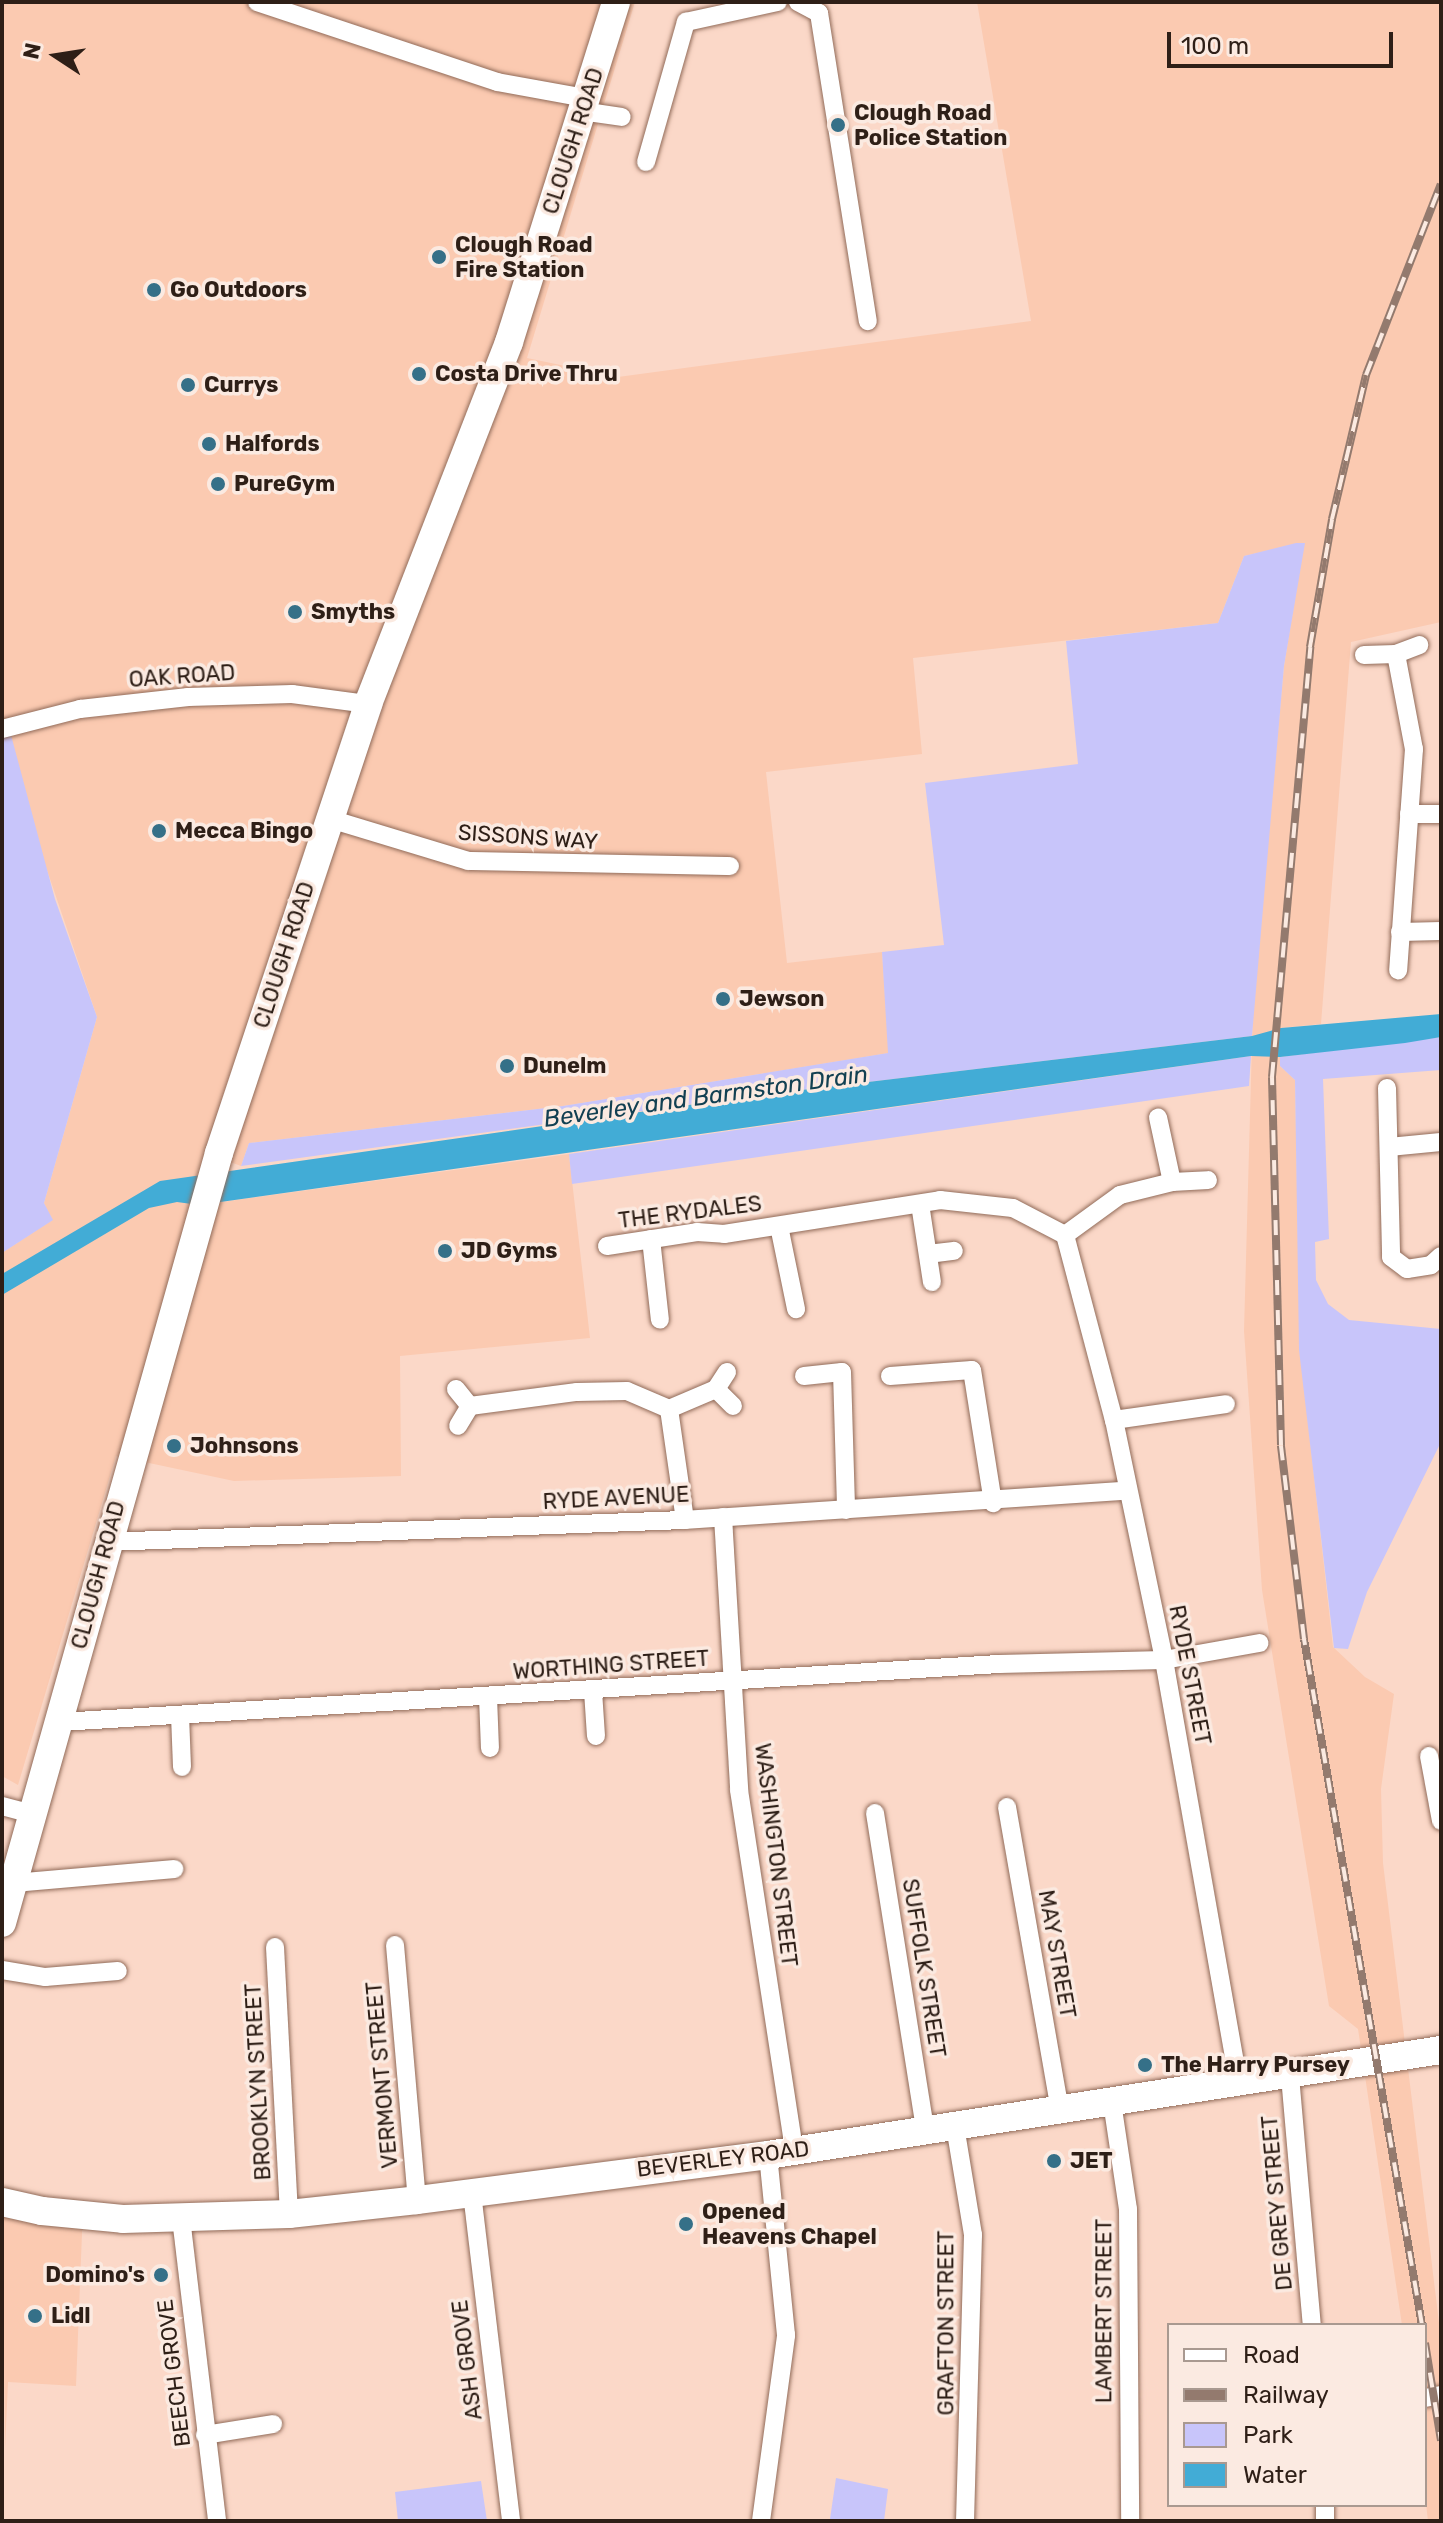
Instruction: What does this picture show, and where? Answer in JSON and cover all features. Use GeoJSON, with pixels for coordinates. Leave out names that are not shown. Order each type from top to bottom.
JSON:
{"type":"FeatureCollection","features":[{"type":"Feature","properties":{"kind":"main road","name":"CLOUGH ROAD"},"geometry":{"type":"LineString","coordinates":[[2,1923],[36,1815],[106,1542],[216,1166],[368,704],[509,342],[616,2]]}},
{"type":"Feature","properties":{"kind":"main road","name":"BEVERLEY ROAD"},"geometry":{"type":"LineString","coordinates":[[2,2202],[42,2211],[181,2218],[289,2214],[781,2152],[1239,2084],[1441,2050]]}},
{"type":"Feature","properties":{"kind":"street"},"geometry":{"type":"LineString","coordinates":[[257,2],[497,82],[622,117]]}},
{"type":"Feature","properties":{"kind":"street"},"geometry":{"type":"LineString","coordinates":[[646,162],[686,22],[778,2]]}},
{"type":"Feature","properties":{"kind":"street"},"geometry":{"type":"LineString","coordinates":[[798,2],[819,13],[868,321]]}},
{"type":"Feature","properties":{"kind":"street"},"geometry":{"type":"LineString","coordinates":[[1364,655],[1396,654],[1419,645]]}},
{"type":"Feature","properties":{"kind":"street"},"geometry":{"type":"LineString","coordinates":[[1396,654],[1414,749],[1398,970]]}},
{"type":"Feature","properties":{"kind":"street","name":"OAK ROAD"},"geometry":{"type":"LineString","coordinates":[[2,729],[80,709],[188,697],[292,694],[368,704]]}},
{"type":"Feature","properties":{"kind":"street"},"geometry":{"type":"LineString","coordinates":[[1409,814],[1441,814]]}},
{"type":"Feature","properties":{"kind":"street","name":"SISSONS WAY"},"geometry":{"type":"LineString","coordinates":[[330,819],[468,861],[730,866]]}},
{"type":"Feature","properties":{"kind":"street"},"geometry":{"type":"LineString","coordinates":[[1400,932],[1441,931]]}},
{"type":"Feature","properties":{"kind":"street"},"geometry":{"type":"LineString","coordinates":[[1387,1088],[1391,1257],[1407,1269],[1431,1265],[1441,1256]]}},
{"type":"Feature","properties":{"kind":"street"},"geometry":{"type":"LineString","coordinates":[[1158,1117],[1172,1182]]}},
{"type":"Feature","properties":{"kind":"street"},"geometry":{"type":"LineString","coordinates":[[1389,1147],[1441,1142]]}},
{"type":"Feature","properties":{"kind":"street"},"geometry":{"type":"LineString","coordinates":[[1065,1235],[1120,1195],[1172,1182],[1208,1180]]}},
{"type":"Feature","properties":{"kind":"street","name":"THE RYDALES"},"geometry":{"type":"LineString","coordinates":[[607,1246],[968,1200],[1013,1208],[1065,1235]]}},
{"type":"Feature","properties":{"kind":"street"},"geometry":{"type":"LineString","coordinates":[[920,1204],[932,1282]]}},
{"type":"Feature","properties":{"kind":"street","name":"THE RYDALES"},"geometry":{"type":"LineString","coordinates":[[779,1226],[796,1309]]}},
{"type":"Feature","properties":{"kind":"street","name":"RYDE STREET"},"geometry":{"type":"LineString","coordinates":[[1065,1235],[1114,1420],[1164,1660],[1239,2084]]}},
{"type":"Feature","properties":{"kind":"street"},"geometry":{"type":"LineString","coordinates":[[651,1239],[660,1320]]}},
{"type":"Feature","properties":{"kind":"street"},"geometry":{"type":"LineString","coordinates":[[928,1254],[954,1251]]}},
{"type":"Feature","properties":{"kind":"street"},"geometry":{"type":"LineString","coordinates":[[890,1376],[972,1370],[993,1503]]}},
{"type":"Feature","properties":{"kind":"street"},"geometry":{"type":"LineString","coordinates":[[470,1406],[577,1392],[627,1391],[669,1409],[716,1389],[727,1372]]}},
{"type":"Feature","properties":{"kind":"street"},"geometry":{"type":"LineString","coordinates":[[804,1376],[842,1372],[846,1510]]}},
{"type":"Feature","properties":{"kind":"street"},"geometry":{"type":"LineString","coordinates":[[456,1389],[470,1406]]}},
{"type":"Feature","properties":{"kind":"street"},"geometry":{"type":"LineString","coordinates":[[716,1389],[733,1406]]}},
{"type":"Feature","properties":{"kind":"street"},"geometry":{"type":"LineString","coordinates":[[1114,1420],[1226,1404]]}},
{"type":"Feature","properties":{"kind":"street"},"geometry":{"type":"LineString","coordinates":[[458,1426],[470,1406]]}},
{"type":"Feature","properties":{"kind":"street"},"geometry":{"type":"LineString","coordinates":[[669,1409],[685,1520]]}},
{"type":"Feature","properties":{"kind":"street","name":"RYDE AVENUE"},"geometry":{"type":"LineString","coordinates":[[106,1542],[651,1522],[993,1503],[1127,1491]]}},
{"type":"Feature","properties":{"kind":"street","name":"WASHINGTON STREET"},"geometry":{"type":"LineString","coordinates":[[723,1517],[739,1790],[781,2152],[786,2335],[761,2521]]}},
{"type":"Feature","properties":{"kind":"street","name":"WORTHING STREET"},"geometry":{"type":"LineString","coordinates":[[61,1722],[999,1664],[1164,1660],[1259,1643]]}},
{"type":"Feature","properties":{"kind":"street"},"geometry":{"type":"LineString","coordinates":[[593,1691],[596,1736]]}},
{"type":"Feature","properties":{"kind":"street"},"geometry":{"type":"LineString","coordinates":[[488,1697],[490,1748]]}},
{"type":"Feature","properties":{"kind":"street"},"geometry":{"type":"LineString","coordinates":[[180,1715],[182,1767]]}},
{"type":"Feature","properties":{"kind":"street"},"geometry":{"type":"LineString","coordinates":[[1429,1756],[1441,1821]]}},
{"type":"Feature","properties":{"kind":"street"},"geometry":{"type":"LineString","coordinates":[[2,1806],[36,1815]]}},
{"type":"Feature","properties":{"kind":"street","name":"MAY STREET"},"geometry":{"type":"LineString","coordinates":[[1007,1807],[1060,2110]]}},
{"type":"Feature","properties":{"kind":"street","name":"SUFFOLK STREET"},"geometry":{"type":"LineString","coordinates":[[875,1813],[925,2130]]}},
{"type":"Feature","properties":{"kind":"street"},"geometry":{"type":"LineString","coordinates":[[14,1883],[174,1869]]}},
{"type":"Feature","properties":{"kind":"street","name":"VERMONT STREET"},"geometry":{"type":"LineString","coordinates":[[395,1945],[417,2200]]}},
{"type":"Feature","properties":{"kind":"street","name":"BROOKLYN STREET"},"geometry":{"type":"LineString","coordinates":[[275,1947],[289,2214]]}},
{"type":"Feature","properties":{"kind":"street"},"geometry":{"type":"LineString","coordinates":[[2,1970],[45,1977],[118,1971]]}},
{"type":"Feature","properties":{"kind":"street","name":"DE GREY STREET"},"geometry":{"type":"LineString","coordinates":[[1290,2076],[1312,2323]]}},
{"type":"Feature","properties":{"kind":"street","name":"LAMBERT STREET"},"geometry":{"type":"LineString","coordinates":[[1112,2102],[1128,2209],[1130,2521]]}},
{"type":"Feature","properties":{"kind":"street","name":"GRAFTON STREET"},"geometry":{"type":"LineString","coordinates":[[955,2126],[973,2235],[965,2521]]}},
{"type":"Feature","properties":{"kind":"street","name":"ASH GROVE"},"geometry":{"type":"LineString","coordinates":[[472,2193],[511,2521]]}},
{"type":"Feature","properties":{"kind":"street","name":"BEECH GROVE"},"geometry":{"type":"LineString","coordinates":[[181,2218],[217,2521]]}},
{"type":"Feature","properties":{"kind":"street"},"geometry":{"type":"LineString","coordinates":[[205,2435],[273,2424]]}},
{"type":"Feature","properties":{"kind":"shaded area"},"geometry":{"type":"Polygon","coordinates":[[[2,2],[635,2],[527,358],[618,377],[1031,321],[977,2],[1441,2],[1441,622],[1351,642],[1321,1024],[1281,1028],[1280,1066],[1295,1080],[1300,1350],[1333,1647],[1365,1677],[1394,1694],[1381,1789],[1383,1863],[1441,2339],[1441,2521],[1428,2521],[1426,2507],[1427,2323],[1402,2323],[1358,2029],[1329,2006],[1262,1590],[1244,1331],[1253,1007],[1284,666],[1304,543],[1244,556],[1218,623],[913,658],[922,754],[766,772],[787,963],[882,952],[889,1053],[563,1106],[249,1143],[241,1166],[214,1156],[200,1205],[569,1154],[590,1338],[400,1356],[401,1476],[234,1481],[116,1456],[18,1785],[2,1776],[2,1253],[52,1220],[44,1203],[97,1017],[2,738],[2,2]]]}},
{"type":"Feature","properties":{"kind":"shaded area"},"geometry":{"type":"Polygon","coordinates":[[[2,2190],[83,2208],[76,2386],[8,2382],[5,2449],[2,2190]]]}},
{"type":"Feature","properties":{"kind":"green space"},"geometry":{"type":"Polygon","coordinates":[[[1305,543],[1284,666],[1252,1036],[744,1097],[241,1166],[249,1143],[563,1106],[888,1053],[882,952],[944,945],[925,783],[1078,764],[1066,641],[1218,623],[1244,556],[1305,543]]]}},
{"type":"Feature","properties":{"kind":"green space"},"geometry":{"type":"Polygon","coordinates":[[[11,735],[55,899],[97,1017],[44,1203],[53,1220],[2,1253],[2,738],[11,735]]]}},
{"type":"Feature","properties":{"kind":"green space"},"geometry":{"type":"Polygon","coordinates":[[[1441,1037],[1441,1070],[1323,1079],[1329,1239],[1315,1242],[1316,1280],[1328,1304],[1349,1320],[1441,1329],[1441,1442],[1367,1592],[1348,1649],[1334,1648],[1299,1350],[1295,1080],[1280,1066],[1280,1057],[1441,1037]]]}},
{"type":"Feature","properties":{"kind":"green space"},"geometry":{"type":"Polygon","coordinates":[[[1251,1056],[1249,1086],[572,1184],[569,1154],[1251,1056]]]}},
{"type":"Feature","properties":{"kind":"green space"},"geometry":{"type":"Polygon","coordinates":[[[836,2478],[888,2489],[884,2521],[830,2519],[836,2478]]]}},
{"type":"Feature","properties":{"kind":"green space"},"geometry":{"type":"Polygon","coordinates":[[[481,2481],[487,2521],[398,2521],[395,2492],[481,2481]]]}},
{"type":"Feature","properties":{"kind":"water"},"geometry":{"type":"Polygon","coordinates":[[[1441,1014],[1441,1037],[1405,1043],[1280,1057],[1251,1056],[199,1205],[177,1202],[149,1208],[2,1295],[2,1274],[160,1181],[744,1097],[1252,1036],[1281,1028],[1441,1014]]]}},
{"type":"Feature","properties":{"kind":"railway"},"geometry":{"type":"LineString","coordinates":[[1422,2323],[1304,1639],[1281,1445],[1272,1077],[1310,647],[1332,519],[1366,375],[1441,184]]}},
{"type":"Feature","properties":{"kind":"railway"},"geometry":{"type":"LineString","coordinates":[[1427,2355],[1441,2441]]}},
{"type":"Feature","properties":{"kind":"place","name":"Clough Road Police Station"},"geometry":{"type":"Point","coordinates":[838,125]}},
{"type":"Feature","properties":{"kind":"place","name":"Clough Road Fire Station"},"geometry":{"type":"Point","coordinates":[439,257]}},
{"type":"Feature","properties":{"kind":"place","name":"Go Outdoors"},"geometry":{"type":"Point","coordinates":[154,290]}},
{"type":"Feature","properties":{"kind":"place","name":"Costa Drive Thru"},"geometry":{"type":"Point","coordinates":[419,374]}},
{"type":"Feature","properties":{"kind":"place","name":"Currys"},"geometry":{"type":"Point","coordinates":[188,385]}},
{"type":"Feature","properties":{"kind":"place","name":"Halfords"},"geometry":{"type":"Point","coordinates":[209,444]}},
{"type":"Feature","properties":{"kind":"place","name":"PureGym"},"geometry":{"type":"Point","coordinates":[218,484]}},
{"type":"Feature","properties":{"kind":"place","name":"Smyths"},"geometry":{"type":"Point","coordinates":[295,612]}},
{"type":"Feature","properties":{"kind":"place","name":"Mecca Bingo"},"geometry":{"type":"Point","coordinates":[159,831]}},
{"type":"Feature","properties":{"kind":"place","name":"Jewson"},"geometry":{"type":"Point","coordinates":[723,999]}},
{"type":"Feature","properties":{"kind":"place","name":"Dunelm"},"geometry":{"type":"Point","coordinates":[507,1066]}},
{"type":"Feature","properties":{"kind":"place","name":"JD Gyms"},"geometry":{"type":"Point","coordinates":[445,1251]}},
{"type":"Feature","properties":{"kind":"place","name":"Johnsons"},"geometry":{"type":"Point","coordinates":[174,1446]}},
{"type":"Feature","properties":{"kind":"place","name":"The Harry Pursey"},"geometry":{"type":"Point","coordinates":[1145,2065]}},
{"type":"Feature","properties":{"kind":"place","name":"JET"},"geometry":{"type":"Point","coordinates":[1054,2161]}},
{"type":"Feature","properties":{"kind":"place","name":"Opened Heavens Chapel"},"geometry":{"type":"Point","coordinates":[686,2224]}},
{"type":"Feature","properties":{"kind":"place","name":"Domino's"},"geometry":{"type":"Point","coordinates":[161,2275]}},
{"type":"Feature","properties":{"kind":"place","name":"Lidl"},"geometry":{"type":"Point","coordinates":[35,2316]}},
{"type":"Feature","properties":{"kind":"water label","name":"Beverley and Barmston Drain"},"geometry":{"type":"Point","coordinates":[706,1097]}}]}
